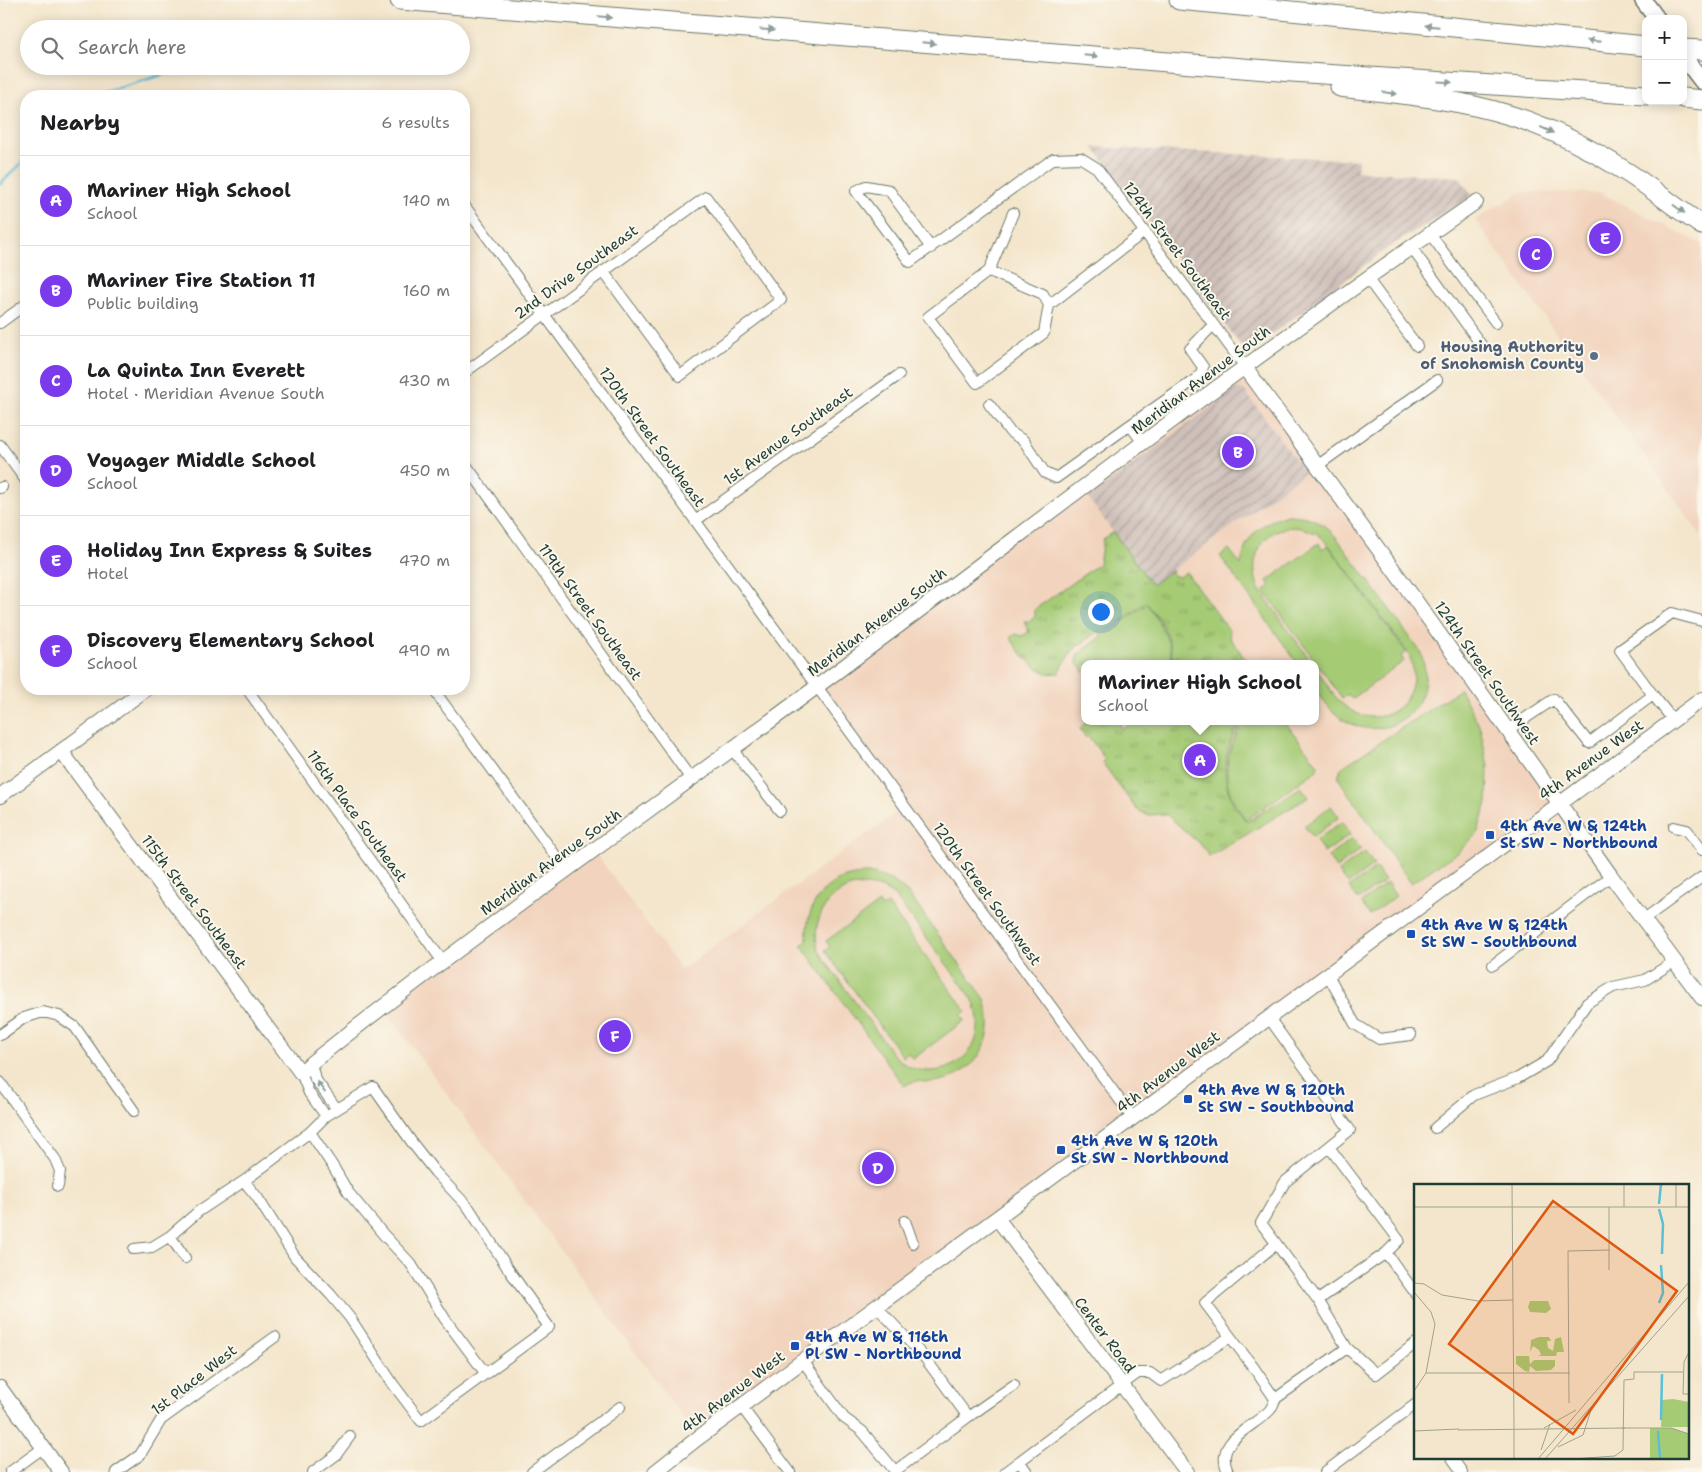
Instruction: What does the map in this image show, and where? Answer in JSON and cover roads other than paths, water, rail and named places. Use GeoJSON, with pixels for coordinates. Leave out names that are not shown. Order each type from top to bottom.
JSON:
{"type":"FeatureCollection","features":[{"type":"Feature","properties":{"kind":"highway"},"geometry":{"type":"LineString","coordinates":[[400,0],[1292,72],[1642,95]]}},
{"type":"Feature","properties":{"kind":"highway"},"geometry":{"type":"LineString","coordinates":[[1179,0],[1642,46]]}},
{"type":"Feature","properties":{"kind":"highway"},"geometry":{"type":"LineString","coordinates":[[1687,49],[1702,50]]}},
{"type":"Feature","properties":{"kind":"highway"},"geometry":{"type":"LineString","coordinates":[[1292,72],[1322,85],[1434,98],[1485,109],[1522,120],[1611,162],[1702,226]]}},
{"type":"Feature","properties":{"kind":"highway"},"geometry":{"type":"LineString","coordinates":[[1687,98],[1702,100]]}},
{"type":"Feature","properties":{"kind":"main road"},"geometry":{"type":"LineString","coordinates":[[1686,60],[1702,82]]}},
{"type":"Feature","properties":{"kind":"street","name":"124th Street Southeast"},"geometry":{"type":"LineString","coordinates":[[930,248],[1053,159],[1081,158],[1097,168],[1245,367]]}},
{"type":"Feature","properties":{"kind":"street"},"geometry":{"type":"LineString","coordinates":[[866,186],[889,190],[930,248],[910,262],[856,191],[866,186]]}},
{"type":"Feature","properties":{"kind":"street","name":"2nd Drive Southeast"},"geometry":{"type":"LineString","coordinates":[[470,368],[603,271],[706,197],[781,300],[680,376],[603,271]]}},
{"type":"Feature","properties":{"kind":"street","name":"Meridian Avenue South"},"geometry":{"type":"LineString","coordinates":[[301,1073],[382,1007],[818,686],[1245,367],[1367,278],[1476,202]]}},
{"type":"Feature","properties":{"kind":"street","name":"120th Street Southeast"},"geometry":{"type":"LineString","coordinates":[[470,213],[695,522],[818,686]]}},
{"type":"Feature","properties":{"kind":"street"},"geometry":{"type":"LineString","coordinates":[[989,271],[1043,294],[1049,305],[1044,333],[977,383],[928,317],[989,271],[1013,214]]}},
{"type":"Feature","properties":{"kind":"street"},"geometry":{"type":"LineString","coordinates":[[1049,305],[1144,232]]}},
{"type":"Feature","properties":{"kind":"street"},"geometry":{"type":"LineString","coordinates":[[1430,234],[1496,324]]}},
{"type":"Feature","properties":{"kind":"street"},"geometry":{"type":"LineString","coordinates":[[1411,247],[1482,346]]}},
{"type":"Feature","properties":{"kind":"street"},"geometry":{"type":"LineString","coordinates":[[1367,278],[1417,346]]}},
{"type":"Feature","properties":{"kind":"street"},"geometry":{"type":"LineString","coordinates":[[0,324],[20,309]]}},
{"type":"Feature","properties":{"kind":"street"},"geometry":{"type":"LineString","coordinates":[[989,404],[1010,432],[1024,441],[1045,473],[1056,478],[1196,379],[1201,373],[1202,367],[1190,349],[1213,325]]}},
{"type":"Feature","properties":{"kind":"street","name":"124th Street Southwest"},"geometry":{"type":"LineString","coordinates":[[1245,367],[1401,580],[1611,876],[1702,998]]}},
{"type":"Feature","properties":{"kind":"street","name":"1st Avenue Southeast"},"geometry":{"type":"LineString","coordinates":[[695,522],[899,375]]}},
{"type":"Feature","properties":{"kind":"street"},"geometry":{"type":"LineString","coordinates":[[1318,466],[1437,380]]}},
{"type":"Feature","properties":{"kind":"street"},"geometry":{"type":"LineString","coordinates":[[1130,425],[1143,443]]}},
{"type":"Feature","properties":{"kind":"street"},"geometry":{"type":"LineString","coordinates":[[0,445],[20,473]]}},
{"type":"Feature","properties":{"kind":"street","name":"119th Street Southeast"},"geometry":{"type":"LineString","coordinates":[[470,470],[691,780]]}},
{"type":"Feature","properties":{"kind":"street"},"geometry":{"type":"LineString","coordinates":[[1673,720],[1620,650],[1672,613],[1702,620]]}},
{"type":"Feature","properties":{"kind":"street","name":"120th Street Southwest"},"geometry":{"type":"LineString","coordinates":[[818,686],[1133,1118]]}},
{"type":"Feature","properties":{"kind":"street"},"geometry":{"type":"LineString","coordinates":[[0,796],[138,695]]}},
{"type":"Feature","properties":{"kind":"street","name":"116th Place Southeast"},"geometry":{"type":"LineString","coordinates":[[250,695],[443,962]]}},
{"type":"Feature","properties":{"kind":"street"},"geometry":{"type":"LineString","coordinates":[[437,695],[567,871]]}},
{"type":"Feature","properties":{"kind":"street"},"geometry":{"type":"LineString","coordinates":[[1508,730],[1554,699],[1588,743],[1653,695]]}},
{"type":"Feature","properties":{"kind":"street","name":"4th Avenue West"},"geometry":{"type":"LineString","coordinates":[[655,1472],[741,1406],[1702,699]]}},
{"type":"Feature","properties":{"kind":"street"},"geometry":{"type":"LineString","coordinates":[[732,749],[780,811]]}},
{"type":"Feature","properties":{"kind":"street","name":"115th Street Southeast"},"geometry":{"type":"LineString","coordinates":[[61,751],[301,1073]]}},
{"type":"Feature","properties":{"kind":"street"},"geometry":{"type":"LineString","coordinates":[[1674,827],[1688,830],[1702,850]]}},
{"type":"Feature","properties":{"kind":"street"},"geometry":{"type":"LineString","coordinates":[[1493,965],[1611,876]]}},
{"type":"Feature","properties":{"kind":"street"},"geometry":{"type":"LineString","coordinates":[[1644,919],[1702,877]]}},
{"type":"Feature","properties":{"kind":"street"},"geometry":{"type":"LineString","coordinates":[[1435,1128],[1474,1095],[1518,1078],[1547,1061],[1587,1003],[1613,986],[1645,980],[1675,961]]}},
{"type":"Feature","properties":{"kind":"street"},"geometry":{"type":"LineString","coordinates":[[1328,974],[1355,1024],[1379,1039],[1411,1035]]}},
{"type":"Feature","properties":{"kind":"street"},"geometry":{"type":"LineString","coordinates":[[0,1035],[24,1018],[43,1012],[59,1016],[75,1027],[134,1111]]}},
{"type":"Feature","properties":{"kind":"street"},"geometry":{"type":"LineString","coordinates":[[1269,1018],[1350,1130],[1285,1182],[1261,1223],[1318,1300],[1347,1348],[1376,1374],[1414,1345]]}},
{"type":"Feature","properties":{"kind":"street"},"geometry":{"type":"LineString","coordinates":[[311,1063],[315,1079],[338,1109]]}},
{"type":"Feature","properties":{"kind":"street"},"geometry":{"type":"LineString","coordinates":[[301,1073],[309,1093],[326,1116]]}},
{"type":"Feature","properties":{"kind":"street"},"geometry":{"type":"LineString","coordinates":[[0,1082],[55,1159],[60,1171],[58,1186]]}},
{"type":"Feature","properties":{"kind":"street"},"geometry":{"type":"LineString","coordinates":[[134,1249],[152,1247],[170,1236],[199,1211],[244,1181],[310,1132],[326,1116],[373,1088],[424,1158],[469,1208],[506,1267],[550,1327],[421,1421],[393,1384],[350,1318],[295,1257],[257,1197],[244,1181]]}},
{"type":"Feature","properties":{"kind":"street"},"geometry":{"type":"LineString","coordinates":[[310,1132],[348,1192],[411,1264],[445,1319],[486,1374]]}},
{"type":"Feature","properties":{"kind":"street"},"geometry":{"type":"LineString","coordinates":[[1318,1300],[1386,1253],[1399,1240],[1329,1147]]}},
{"type":"Feature","properties":{"kind":"street","name":"Center Road"},"geometry":{"type":"LineString","coordinates":[[997,1218],[1187,1472]]}},
{"type":"Feature","properties":{"kind":"street"},"geometry":{"type":"LineString","coordinates":[[905,1222],[914,1243]]}},
{"type":"Feature","properties":{"kind":"street"},"geometry":{"type":"LineString","coordinates":[[170,1236],[185,1258]]}},
{"type":"Feature","properties":{"kind":"street"},"geometry":{"type":"LineString","coordinates":[[1275,1399],[1205,1303],[1276,1244]]}},
{"type":"Feature","properties":{"kind":"street"},"geometry":{"type":"LineString","coordinates":[[1386,1253],[1414,1291]]}},
{"type":"Feature","properties":{"kind":"street"},"geometry":{"type":"LineString","coordinates":[[877,1306],[925,1358],[968,1416]]}},
{"type":"Feature","properties":{"kind":"street","name":"1st Place West"},"geometry":{"type":"LineString","coordinates":[[116,1472],[140,1455],[161,1420],[275,1337]]}},
{"type":"Feature","properties":{"kind":"street"},"geometry":{"type":"LineString","coordinates":[[1005,1472],[1138,1373],[1150,1374],[1162,1381],[1230,1337]]}},
{"type":"Feature","properties":{"kind":"street"},"geometry":{"type":"LineString","coordinates":[[1228,1472],[1224,1463],[1226,1452],[1233,1438],[1271,1409],[1275,1399],[1347,1348]]}},
{"type":"Feature","properties":{"kind":"street"},"geometry":{"type":"LineString","coordinates":[[803,1361],[844,1418],[862,1431],[895,1471],[968,1416],[1014,1385]]}},
{"type":"Feature","properties":{"kind":"street"},"geometry":{"type":"LineString","coordinates":[[1,1392],[61,1472]]}},
{"type":"Feature","properties":{"kind":"street"},"geometry":{"type":"LineString","coordinates":[[741,1406],[790,1472]]}},
{"type":"Feature","properties":{"kind":"street"},"geometry":{"type":"LineString","coordinates":[[532,1472],[620,1407]]}},
{"type":"Feature","properties":{"kind":"street"},"geometry":{"type":"LineString","coordinates":[[1325,1472],[1414,1407]]}},
{"type":"Feature","properties":{"kind":"street"},"geometry":{"type":"LineString","coordinates":[[313,1472],[336,1455],[350,1436]]}},
{"type":"Feature","properties":{"kind":"street"},"geometry":{"type":"LineString","coordinates":[[10,1472],[43,1448]]}},
{"type":"Feature","properties":{"kind":"street"},"geometry":{"type":"LineString","coordinates":[[1453,1460],[1462,1472]]}},
{"type":"Feature","properties":{"kind":"street"},"geometry":{"type":"LineString","coordinates":[[1020,1462],[1027,1472]]}},
{"type":"Feature","properties":{"kind":"waterway"},"geometry":{"type":"LineString","coordinates":[[113,90],[162,75]]}},
{"type":"Feature","properties":{"kind":"waterway"},"geometry":{"type":"LineString","coordinates":[[0,184],[20,165]]}},
{"type":"Feature","properties":{"kind":"place","name":"Holiday Inn Express & Suites"},"geometry":{"type":"Point","coordinates":[1605,238]}},
{"type":"Feature","properties":{"kind":"place","name":"La Quinta Inn Everett"},"geometry":{"type":"Point","coordinates":[1536,254]}},
{"type":"Feature","properties":{"kind":"place","name":"Housing Authority of Snohomish County"},"geometry":{"type":"Point","coordinates":[1594,356]}},
{"type":"Feature","properties":{"kind":"place","name":"Mariner Fire Station 11"},"geometry":{"type":"Point","coordinates":[1238,452]}},
{"type":"Feature","properties":{"kind":"place","name":"Mariner High School"},"geometry":{"type":"Point","coordinates":[1200,760]}},
{"type":"Feature","properties":{"kind":"place","name":"4th Ave W & 124th St SW - Northbound"},"geometry":{"type":"Point","coordinates":[1490,835]}},
{"type":"Feature","properties":{"kind":"place","name":"4th Ave W & 124th St SW - Southbound"},"geometry":{"type":"Point","coordinates":[1411,934]}},
{"type":"Feature","properties":{"kind":"place","name":"Discovery Elementary School"},"geometry":{"type":"Point","coordinates":[615,1036]}},
{"type":"Feature","properties":{"kind":"place","name":"4th Ave W & 120th St SW - Southbound"},"geometry":{"type":"Point","coordinates":[1188,1099]}},
{"type":"Feature","properties":{"kind":"place","name":"4th Ave W & 120th St SW - Northbound"},"geometry":{"type":"Point","coordinates":[1061,1150]}},
{"type":"Feature","properties":{"kind":"place","name":"Voyager Middle School"},"geometry":{"type":"Point","coordinates":[878,1168]}},
{"type":"Feature","properties":{"kind":"place","name":"4th Ave W & 116th Pl SW - Northbound"},"geometry":{"type":"Point","coordinates":[795,1346]}}]}
